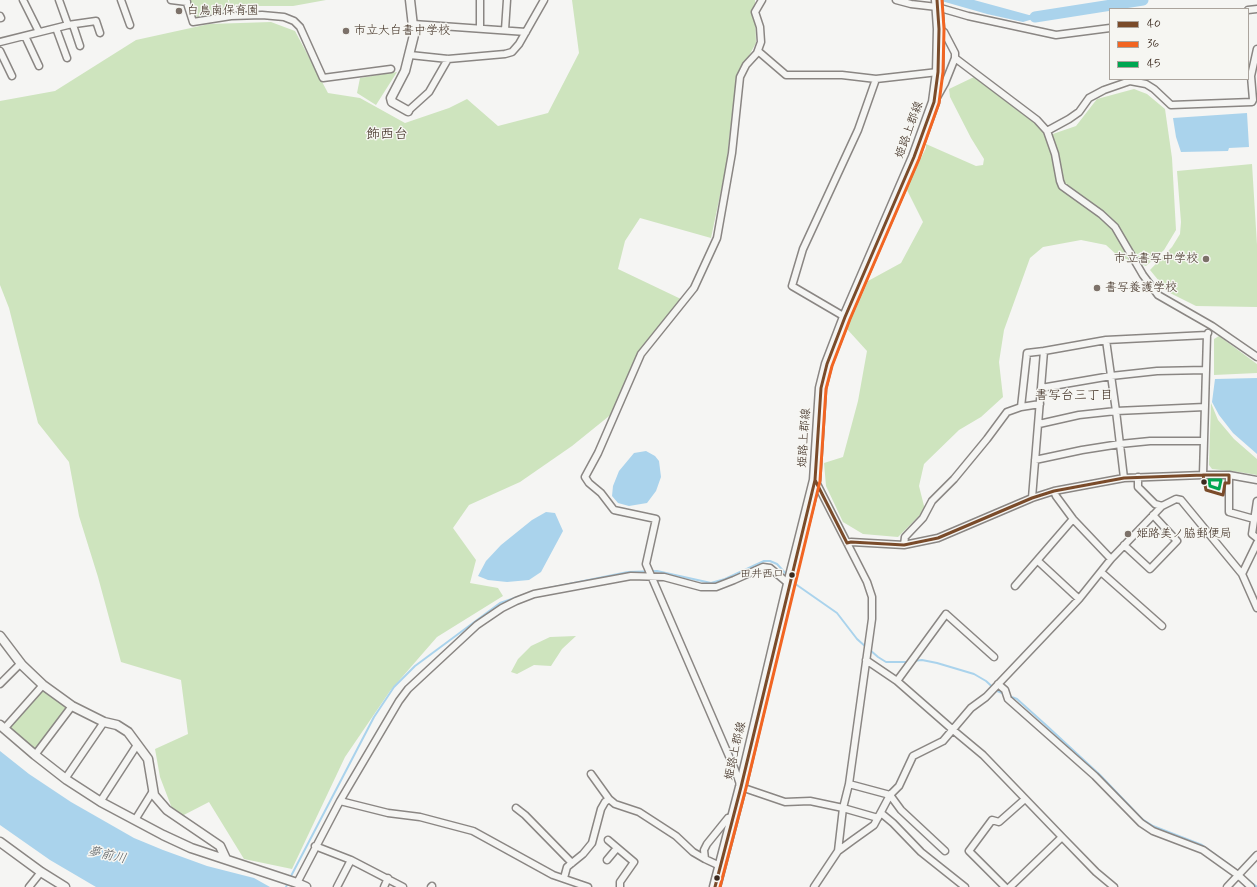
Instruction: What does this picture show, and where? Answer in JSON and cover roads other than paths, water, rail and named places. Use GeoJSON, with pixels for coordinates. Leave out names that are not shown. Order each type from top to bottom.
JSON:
{"type":"FeatureCollection","features":[{"type":"Feature","properties":{"kind":"main road","name":"姫路上郡線"},"geometry":{"type":"LineString","coordinates":[[715,887],[816,480],[821,388],[827,364],[914,156],[934,102],[938,72],[939,29],[937,4]]}},
{"type":"Feature","properties":{"kind":"street"},"geometry":{"type":"LineString","coordinates":[[23,0],[39,32]]}},
{"type":"Feature","properties":{"kind":"street"},"geometry":{"type":"LineString","coordinates":[[59,0],[80,46]]}},
{"type":"Feature","properties":{"kind":"street"},"geometry":{"type":"LineString","coordinates":[[121,0],[130,25]]}},
{"type":"Feature","properties":{"kind":"street"},"geometry":{"type":"LineString","coordinates":[[171,0],[186,1],[193,22],[231,16],[262,15],[284,17],[294,21],[300,26],[323,78],[392,69]]}},
{"type":"Feature","properties":{"kind":"street"},"geometry":{"type":"LineString","coordinates":[[410,0],[414,24],[414,35],[405,71],[391,98],[392,102],[408,111],[429,92],[448,59]]}},
{"type":"Feature","properties":{"kind":"street"},"geometry":{"type":"LineString","coordinates":[[480,0],[480,28]]}},
{"type":"Feature","properties":{"kind":"street"},"geometry":{"type":"LineString","coordinates":[[505,30],[507,0]]}},
{"type":"Feature","properties":{"kind":"street"},"geometry":{"type":"LineString","coordinates":[[410,55],[448,59],[505,54],[512,52],[519,44],[544,0]]}},
{"type":"Feature","properties":{"kind":"street"},"geometry":{"type":"LineString","coordinates":[[762,0],[755,12],[760,27],[761,42],[758,51],[746,65],[740,77],[732,153],[717,238],[694,288],[641,354],[598,453],[585,477],[614,510],[656,519],[646,564],[653,577],[741,787],[785,802],[810,802],[880,815],[893,822],[921,852],[965,887]]}},
{"type":"Feature","properties":{"kind":"street"},"geometry":{"type":"LineString","coordinates":[[896,0],[911,4],[937,4],[968,16],[1056,35],[1109,28]]}},
{"type":"Feature","properties":{"kind":"street"},"geometry":{"type":"LineString","coordinates":[[0,42],[56,28],[96,21],[100,32]]}},
{"type":"Feature","properties":{"kind":"street"},"geometry":{"type":"LineString","coordinates":[[414,24],[526,32]]}},
{"type":"Feature","properties":{"kind":"street"},"geometry":{"type":"LineString","coordinates":[[56,28],[67,58]]}},
{"type":"Feature","properties":{"kind":"street"},"geometry":{"type":"LineString","coordinates":[[934,102],[945,83],[955,53],[944,32],[939,29]]}},
{"type":"Feature","properties":{"kind":"street"},"geometry":{"type":"LineString","coordinates":[[25,36],[39,66]]}},
{"type":"Feature","properties":{"kind":"street"},"geometry":{"type":"LineString","coordinates":[[1047,130],[1079,112],[1089,98],[1104,90],[1130,81],[1146,84],[1171,105],[1252,102],[1252,76],[1257,49]]}},
{"type":"Feature","properties":{"kind":"street"},"geometry":{"type":"LineString","coordinates":[[0,51],[12,76]]}},
{"type":"Feature","properties":{"kind":"street"},"geometry":{"type":"LineString","coordinates":[[758,51],[786,75],[842,75],[876,79],[938,72]]}},
{"type":"Feature","properties":{"kind":"street"},"geometry":{"type":"LineString","coordinates":[[954,58],[1037,120],[1047,130],[1055,154],[1062,186],[1101,214],[1115,227],[1143,275],[1158,295],[1212,326],[1257,357]]}},
{"type":"Feature","properties":{"kind":"street"},"geometry":{"type":"LineString","coordinates":[[846,317],[792,286],[804,249],[858,130],[876,79]]}},
{"type":"Feature","properties":{"kind":"street"},"geometry":{"type":"LineString","coordinates":[[1203,475],[1207,335],[1212,326]]}},
{"type":"Feature","properties":{"kind":"street"},"geometry":{"type":"LineString","coordinates":[[1021,407],[1027,354],[1106,340],[1207,335]]}},
{"type":"Feature","properties":{"kind":"street"},"geometry":{"type":"LineString","coordinates":[[1106,340],[1124,478]]}},
{"type":"Feature","properties":{"kind":"street"},"geometry":{"type":"LineString","coordinates":[[1032,498],[1044,351]]}},
{"type":"Feature","properties":{"kind":"street"},"geometry":{"type":"LineString","coordinates":[[1041,388],[1111,376],[1157,371],[1206,370]]}},
{"type":"Feature","properties":{"kind":"street"},"geometry":{"type":"LineString","coordinates":[[904,545],[905,537],[923,518],[932,501],[954,479],[1007,412],[1021,407],[1040,404]]}},
{"type":"Feature","properties":{"kind":"street"},"geometry":{"type":"LineString","coordinates":[[1039,424],[1079,416],[1116,411],[1205,407]]}},
{"type":"Feature","properties":{"kind":"street"},"geometry":{"type":"LineString","coordinates":[[1035,460],[1120,444],[1150,441],[1204,441]]}},
{"type":"Feature","properties":{"kind":"street"},"geometry":{"type":"LineString","coordinates":[[847,543],[904,545],[938,538],[1032,498],[1054,491],[1124,478],[1203,475],[1229,476],[1257,480]]}},
{"type":"Feature","properties":{"kind":"street"},"geometry":{"type":"LineString","coordinates":[[1229,476],[1229,512],[1254,519]]}},
{"type":"Feature","properties":{"kind":"street"},"geometry":{"type":"LineString","coordinates":[[1138,477],[1138,487],[1155,504],[1162,506]]}},
{"type":"Feature","properties":{"kind":"street"},"geometry":{"type":"LineString","coordinates":[[814,887],[838,852],[843,808],[849,784],[872,619],[872,597],[868,582],[816,480]]}},
{"type":"Feature","properties":{"kind":"street"},"geometry":{"type":"LineString","coordinates":[[1054,491],[1073,519],[1111,559]]}},
{"type":"Feature","properties":{"kind":"street"},"geometry":{"type":"LineString","coordinates":[[838,852],[852,840],[874,825],[890,795],[898,786],[913,756],[943,741],[971,708],[986,697],[1079,599],[1111,559],[1162,506],[1176,499],[1181,500],[1242,574],[1257,608]]}},
{"type":"Feature","properties":{"kind":"street"},"geometry":{"type":"LineString","coordinates":[[1257,501],[1252,534],[1257,538]]}},
{"type":"Feature","properties":{"kind":"street"},"geometry":{"type":"LineString","coordinates":[[1124,545],[1150,569],[1177,541],[1153,515]]}},
{"type":"Feature","properties":{"kind":"street"},"geometry":{"type":"LineString","coordinates":[[1016,586],[1073,519]]}},
{"type":"Feature","properties":{"kind":"street"},"geometry":{"type":"LineString","coordinates":[[1242,574],[1257,543]]}},
{"type":"Feature","properties":{"kind":"street"},"geometry":{"type":"LineString","coordinates":[[1038,561],[1079,599]]}},
{"type":"Feature","properties":{"kind":"street"},"geometry":{"type":"LineString","coordinates":[[296,882],[340,801],[398,701],[408,689],[477,625],[507,606],[534,594],[631,576],[664,577],[701,587],[716,586],[763,567],[770,568],[789,584]]}},
{"type":"Feature","properties":{"kind":"street"},"geometry":{"type":"LineString","coordinates":[[1101,572],[1162,626]]}},
{"type":"Feature","properties":{"kind":"street"},"geometry":{"type":"LineString","coordinates":[[897,681],[946,614],[994,657]]}},
{"type":"Feature","properties":{"kind":"street"},"geometry":{"type":"LineString","coordinates":[[1,639],[21,663],[43,685],[72,706],[104,722],[117,725],[128,732],[148,759],[154,795],[167,810],[220,846],[226,859]]}},
{"type":"Feature","properties":{"kind":"street"},"geometry":{"type":"LineString","coordinates":[[866,660],[897,681],[983,755],[1096,872],[1114,887]]}},
{"type":"Feature","properties":{"kind":"street"},"geometry":{"type":"LineString","coordinates":[[0,684],[21,663]]}},
{"type":"Feature","properties":{"kind":"street"},"geometry":{"type":"LineString","coordinates":[[998,684],[1005,690],[1008,700],[1095,776],[1141,823],[1153,831],[1203,850],[1238,875],[1251,887]]}},
{"type":"Feature","properties":{"kind":"street"},"geometry":{"type":"LineString","coordinates":[[43,685],[2,727],[66,779],[100,802],[191,848],[296,882],[306,887]]}},
{"type":"Feature","properties":{"kind":"street"},"geometry":{"type":"LineString","coordinates":[[35,755],[72,706]]}},
{"type":"Feature","properties":{"kind":"street"},"geometry":{"type":"LineString","coordinates":[[66,779],[104,722]]}},
{"type":"Feature","properties":{"kind":"street"},"geometry":{"type":"LineString","coordinates":[[100,802],[137,745]]}},
{"type":"Feature","properties":{"kind":"street"},"geometry":{"type":"LineString","coordinates":[[592,774],[609,799],[615,804],[639,812],[676,836],[693,852],[720,866]]}},
{"type":"Feature","properties":{"kind":"street"},"geometry":{"type":"LineString","coordinates":[[849,784],[890,795],[901,810],[945,851]]}},
{"type":"Feature","properties":{"kind":"street"},"geometry":{"type":"LineString","coordinates":[[135,820],[154,791]]}},
{"type":"Feature","properties":{"kind":"street"},"geometry":{"type":"LineString","coordinates":[[1005,887],[969,851],[992,820],[999,822],[1025,798]]}},
{"type":"Feature","properties":{"kind":"street"},"geometry":{"type":"LineString","coordinates":[[564,878],[567,867],[583,854],[592,843],[601,809],[605,802],[609,799]]}},
{"type":"Feature","properties":{"kind":"street"},"geometry":{"type":"LineString","coordinates":[[340,801],[388,813],[426,819],[472,831],[553,875],[588,887]]}},
{"type":"Feature","properties":{"kind":"street"},"geometry":{"type":"LineString","coordinates":[[516,808],[526,815],[572,862]]}},
{"type":"Feature","properties":{"kind":"street"},"geometry":{"type":"LineString","coordinates":[[526,815],[530,810]]}},
{"type":"Feature","properties":{"kind":"street"},"geometry":{"type":"LineString","coordinates":[[705,859],[704,850],[707,844],[728,818],[733,817]]}},
{"type":"Feature","properties":{"kind":"street"},"geometry":{"type":"LineString","coordinates":[[1010,887],[1062,837]]}},
{"type":"Feature","properties":{"kind":"street"},"geometry":{"type":"LineString","coordinates":[[608,840],[634,862],[620,882],[620,887]]}},
{"type":"Feature","properties":{"kind":"street"},"geometry":{"type":"LineString","coordinates":[[0,842],[41,872],[65,887]]}},
{"type":"Feature","properties":{"kind":"street"},"geometry":{"type":"LineString","coordinates":[[315,846],[351,860],[403,887]]}},
{"type":"Feature","properties":{"kind":"street"},"geometry":{"type":"LineString","coordinates":[[607,860],[618,848]]}},
{"type":"Feature","properties":{"kind":"street"},"geometry":{"type":"LineString","coordinates":[[1227,887],[1257,855]]}},
{"type":"Feature","properties":{"kind":"street"},"geometry":{"type":"LineString","coordinates":[[337,887],[351,860]]}},
{"type":"Feature","properties":{"kind":"street"},"geometry":{"type":"LineString","coordinates":[[29,887],[41,872]]}},
{"type":"Feature","properties":{"kind":"street"},"geometry":{"type":"LineString","coordinates":[[384,887],[388,878]]}},
{"type":"Feature","properties":{"kind":"water"},"geometry":{"type":"Polygon","coordinates":[[[938,0],[974,0],[1029,15],[1050,14],[1023,22],[987,14],[938,0]]]}},
{"type":"Feature","properties":{"kind":"water"},"geometry":{"type":"Polygon","coordinates":[[[1247,113],[1249,147],[1229,148],[1228,151],[1181,152],[1176,137],[1173,118],[1247,113]]]}},
{"type":"Feature","properties":{"kind":"water"},"geometry":{"type":"Polygon","coordinates":[[[1257,378],[1257,454],[1233,433],[1219,415],[1212,402],[1215,379],[1257,378]]]}},
{"type":"Feature","properties":{"kind":"water"},"geometry":{"type":"Polygon","coordinates":[[[646,451],[655,456],[659,461],[661,477],[656,491],[647,503],[629,506],[618,503],[612,496],[613,486],[619,471],[634,453],[646,451]]]}},
{"type":"Feature","properties":{"kind":"water"},"geometry":{"type":"Polygon","coordinates":[[[546,512],[555,513],[563,531],[541,572],[529,580],[507,582],[488,580],[478,576],[486,561],[501,545],[532,520],[546,512]]]}},
{"type":"Feature","properties":{"kind":"water","name":"夢前川"},"geometry":{"type":"Polygon","coordinates":[[[0,751],[29,774],[71,802],[134,838],[207,866],[254,878],[270,887],[96,887],[50,860],[0,825],[0,751]]]}},
{"type":"Feature","properties":{"kind":"waterway"},"geometry":{"type":"LineString","coordinates":[[1035,17],[1143,0]]}},
{"type":"Feature","properties":{"kind":"waterway"},"geometry":{"type":"LineString","coordinates":[[544,589],[628,572],[657,571],[711,583],[725,579],[764,561],[770,561],[777,564],[787,575]]}},
{"type":"Feature","properties":{"kind":"waterway"},"geometry":{"type":"LineString","coordinates":[[794,583],[837,613],[857,639],[866,647]]}},
{"type":"Feature","properties":{"kind":"waterway"},"geometry":{"type":"LineString","coordinates":[[290,878],[374,717],[394,687],[415,666],[500,603],[532,592]]}},
{"type":"Feature","properties":{"kind":"waterway"},"geometry":{"type":"LineString","coordinates":[[870,650],[886,662],[909,662]]}},
{"type":"Feature","properties":{"kind":"waterway"},"geometry":{"type":"LineString","coordinates":[[913,661],[922,660],[937,663],[974,674],[986,681],[997,691],[1005,694]]}},
{"type":"Feature","properties":{"kind":"waterway"},"geometry":{"type":"LineString","coordinates":[[1009,696],[1017,699],[1100,775],[1142,819],[1153,826],[1202,845],[1231,866]]}},
{"type":"Feature","properties":{"kind":"waterway"},"geometry":{"type":"LineString","coordinates":[[1242,875],[1257,887]]}},
{"type":"Feature","properties":{"kind":"waterway"},"geometry":{"type":"LineString","coordinates":[[286,887],[288,882]]}},
{"type":"Feature","properties":{"kind":"place","name":"白鳥南保育園"},"geometry":{"type":"Point","coordinates":[179,11]}},
{"type":"Feature","properties":{"kind":"place","name":"市立大白書中学校"},"geometry":{"type":"Point","coordinates":[346,31]}},
{"type":"Feature","properties":{"kind":"place","name":"市立書写中学校"},"geometry":{"type":"Point","coordinates":[1206,259]}},
{"type":"Feature","properties":{"kind":"place","name":"書写養護学校"},"geometry":{"type":"Point","coordinates":[1097,288]}},
{"type":"Feature","properties":{"kind":"place","name":"姫路美ノ脇郵便局"},"geometry":{"type":"Point","coordinates":[1128,534]}},
{"type":"Feature","properties":{"kind":"place","name":"田井西口"},"geometry":{"type":"Point","coordinates":[792,575]}},
{"type":"Feature","properties":{"kind":"district","name":"飾西台"},"geometry":{"type":"Point","coordinates":[387,135]}},
{"type":"Feature","properties":{"kind":"district","name":"書写台三丁目"},"geometry":{"type":"Point","coordinates":[1074,396]}}]}
